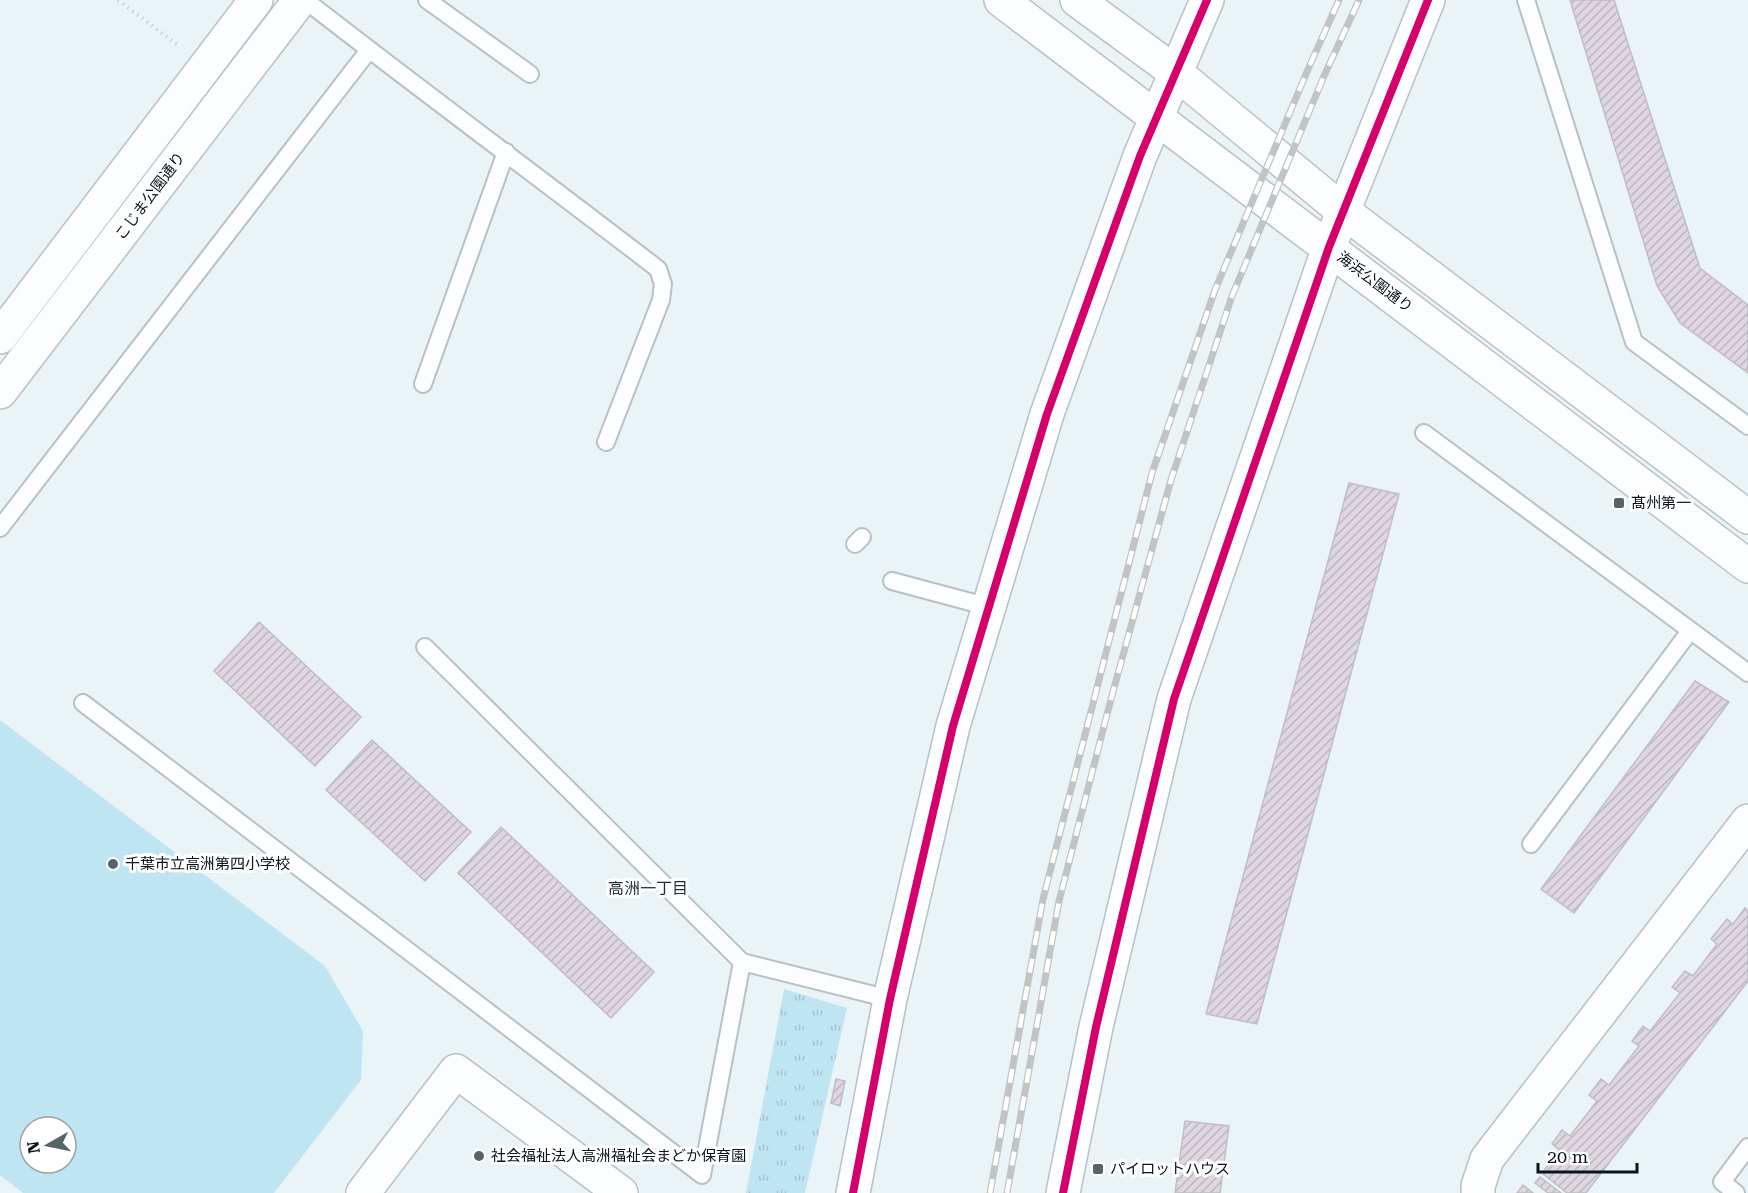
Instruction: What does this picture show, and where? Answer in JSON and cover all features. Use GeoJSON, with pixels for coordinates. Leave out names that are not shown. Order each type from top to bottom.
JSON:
{"type":"FeatureCollection","features":[{"type":"Feature","properties":{"kind":"street","name":"こじま公園通り"},"geometry":{"type":"LineString","coordinates":[[0,392],[300,0]]}},
{"type":"Feature","properties":{"kind":"street","name":"海浜公園通り"},"geometry":{"type":"LineString","coordinates":[[1001,0],[1748,566]]}},
{"type":"Feature","properties":{"kind":"street"},"geometry":{"type":"LineString","coordinates":[[1077,0],[1175,72],[1343,211],[1748,517]]}},
{"type":"Feature","properties":{"kind":"street"},"geometry":{"type":"LineString","coordinates":[[853,1193],[890,999],[953,726],[1047,414],[1140,156],[1208,0]]}},
{"type":"Feature","properties":{"kind":"street"},"geometry":{"type":"LineString","coordinates":[[1063,1193],[1096,1027],[1174,699],[1329,247],[1428,0]]}},
{"type":"Feature","properties":{"kind":"street"},"geometry":{"type":"LineString","coordinates":[[0,337],[251,2]]}},
{"type":"Feature","properties":{"kind":"street"},"geometry":{"type":"LineString","coordinates":[[1478,1193],[1487,1159],[1748,821]]}},
{"type":"Feature","properties":{"kind":"street"},"geometry":{"type":"LineString","coordinates":[[363,1193],[456,1071],[621,1193]]}},
{"type":"Feature","properties":{"kind":"lane"},"geometry":{"type":"LineString","coordinates":[[305,0],[658,269],[663,284],[661,300],[606,442]]}},
{"type":"Feature","properties":{"kind":"lane"},"geometry":{"type":"LineString","coordinates":[[428,0],[530,74]]}},
{"type":"Feature","properties":{"kind":"lane"},"geometry":{"type":"LineString","coordinates":[[1526,0],[1634,342],[1748,426]]}},
{"type":"Feature","properties":{"kind":"lane"},"geometry":{"type":"LineString","coordinates":[[0,528],[369,50]]}},
{"type":"Feature","properties":{"kind":"lane"},"geometry":{"type":"LineString","coordinates":[[423,384],[506,152]]}},
{"type":"Feature","properties":{"kind":"lane"},"geometry":{"type":"LineString","coordinates":[[1424,433],[1748,673]]}},
{"type":"Feature","properties":{"kind":"lane"},"geometry":{"type":"LineString","coordinates":[[892,581],[989,606]]}},
{"type":"Feature","properties":{"kind":"lane"},"geometry":{"type":"LineString","coordinates":[[1531,844],[1690,631]]}},
{"type":"Feature","properties":{"kind":"lane"},"geometry":{"type":"LineString","coordinates":[[426,647],[742,962],[890,999]]}},
{"type":"Feature","properties":{"kind":"lane"},"geometry":{"type":"LineString","coordinates":[[83,703],[702,1175],[742,962]]}},
{"type":"Feature","properties":{"kind":"lane"},"geometry":{"type":"LineString","coordinates":[[1736,1193],[1722,1182],[1748,1147]]}},
{"type":"Feature","properties":{"kind":"path"},"geometry":{"type":"LineString","coordinates":[[118,0],[183,49]]}},
{"type":"Feature","properties":{"kind":"green space","name":"千葉市立高洲第四小学校"},"geometry":{"type":"Polygon","coordinates":[[[0,720],[325,966],[363,1031],[361,1080],[274,1193],[23,1193],[0,1175],[0,720]]]}},
{"type":"Feature","properties":{"kind":"green space"},"geometry":{"type":"Polygon","coordinates":[[[784,989],[847,1008],[805,1193],[746,1193],[784,989]]]}},
{"type":"Feature","properties":{"kind":"building"},"geometry":{"type":"Polygon","coordinates":[[[1570,0],[1614,0],[1700,268],[1748,305],[1748,373],[1680,323],[1657,286],[1570,0]]]}},
{"type":"Feature","properties":{"kind":"building"},"geometry":{"type":"Polygon","coordinates":[[[1349,483],[1399,494],[1257,1024],[1206,1014],[1349,483]]]}},
{"type":"Feature","properties":{"kind":"building"},"geometry":{"type":"Polygon","coordinates":[[[259,622],[361,717],[315,766],[214,671],[259,622]]]}},
{"type":"Feature","properties":{"kind":"building"},"geometry":{"type":"Polygon","coordinates":[[[1695,681],[1729,702],[1574,913],[1541,889],[1695,681]]]}},
{"type":"Feature","properties":{"kind":"building"},"geometry":{"type":"Polygon","coordinates":[[[372,740],[471,832],[425,881],[326,790],[372,740]]]}},
{"type":"Feature","properties":{"kind":"building"},"geometry":{"type":"Polygon","coordinates":[[[501,827],[654,972],[611,1018],[458,873],[501,827]]]}},
{"type":"Feature","properties":{"kind":"building"},"geometry":{"type":"Polygon","coordinates":[[[1745,908],[1748,911],[1748,981],[1586,1193],[1567,1193],[1542,1173],[1559,1150],[1552,1144],[1562,1130],[1570,1136],[1597,1101],[1589,1095],[1601,1079],[1609,1085],[1639,1046],[1632,1041],[1643,1026],[1650,1031],[1680,993],[1672,987],[1685,971],[1693,976],[1717,944],[1711,939],[1727,919],[1733,924],[1745,908]]]}},
{"type":"Feature","properties":{"kind":"building"},"geometry":{"type":"Polygon","coordinates":[[[836,1079],[845,1081],[840,1106],[831,1103],[836,1079]]]}},
{"type":"Feature","properties":{"kind":"building"},"geometry":{"type":"Polygon","coordinates":[[[1185,1121],[1229,1126],[1220,1193],[1175,1193],[1185,1121]]]}},
{"type":"Feature","properties":{"kind":"building"},"geometry":{"type":"Polygon","coordinates":[[[1540,1177],[1561,1193],[1548,1193],[1535,1183],[1540,1177]]]}},
{"type":"Feature","properties":{"kind":"building"},"geometry":{"type":"Polygon","coordinates":[[[1523,1185],[1533,1193],[1517,1193],[1523,1185]]]}},
{"type":"Feature","properties":{"kind":"railway"},"geometry":{"type":"LineString","coordinates":[[990,1193],[1043,899],[1152,473],[1215,290],[1339,0]]}},
{"type":"Feature","properties":{"kind":"railway"},"geometry":{"type":"LineString","coordinates":[[1007,1193],[1059,901],[1171,480],[1232,296],[1324,76],[1359,0]]}},
{"type":"Feature","properties":{"kind":"cycle path"},"geometry":{"type":"LineString","coordinates":[[853,1193],[890,999],[953,726],[1047,414],[1140,156],[1207,0]]}},
{"type":"Feature","properties":{"kind":"cycle path"},"geometry":{"type":"LineString","coordinates":[[1063,1193],[1096,1027],[1174,699],[1329,247],[1428,0]]}},
{"type":"Feature","properties":{"kind":"place","name":"髙州第一"},"geometry":{"type":"Point","coordinates":[1619,503]}},
{"type":"Feature","properties":{"kind":"place","name":"千葉市立高洲第四小学校"},"geometry":{"type":"Point","coordinates":[113,864]}},
{"type":"Feature","properties":{"kind":"place","name":"社会福祉法人高洲福祉会まどか保育園"},"geometry":{"type":"Point","coordinates":[479,1156]}},
{"type":"Feature","properties":{"kind":"place","name":"パイロットハウス"},"geometry":{"type":"Point","coordinates":[1098,1169]}},
{"type":"Feature","properties":{"kind":"district","name":"高洲一丁目"},"geometry":{"type":"Point","coordinates":[648,888]}}]}
